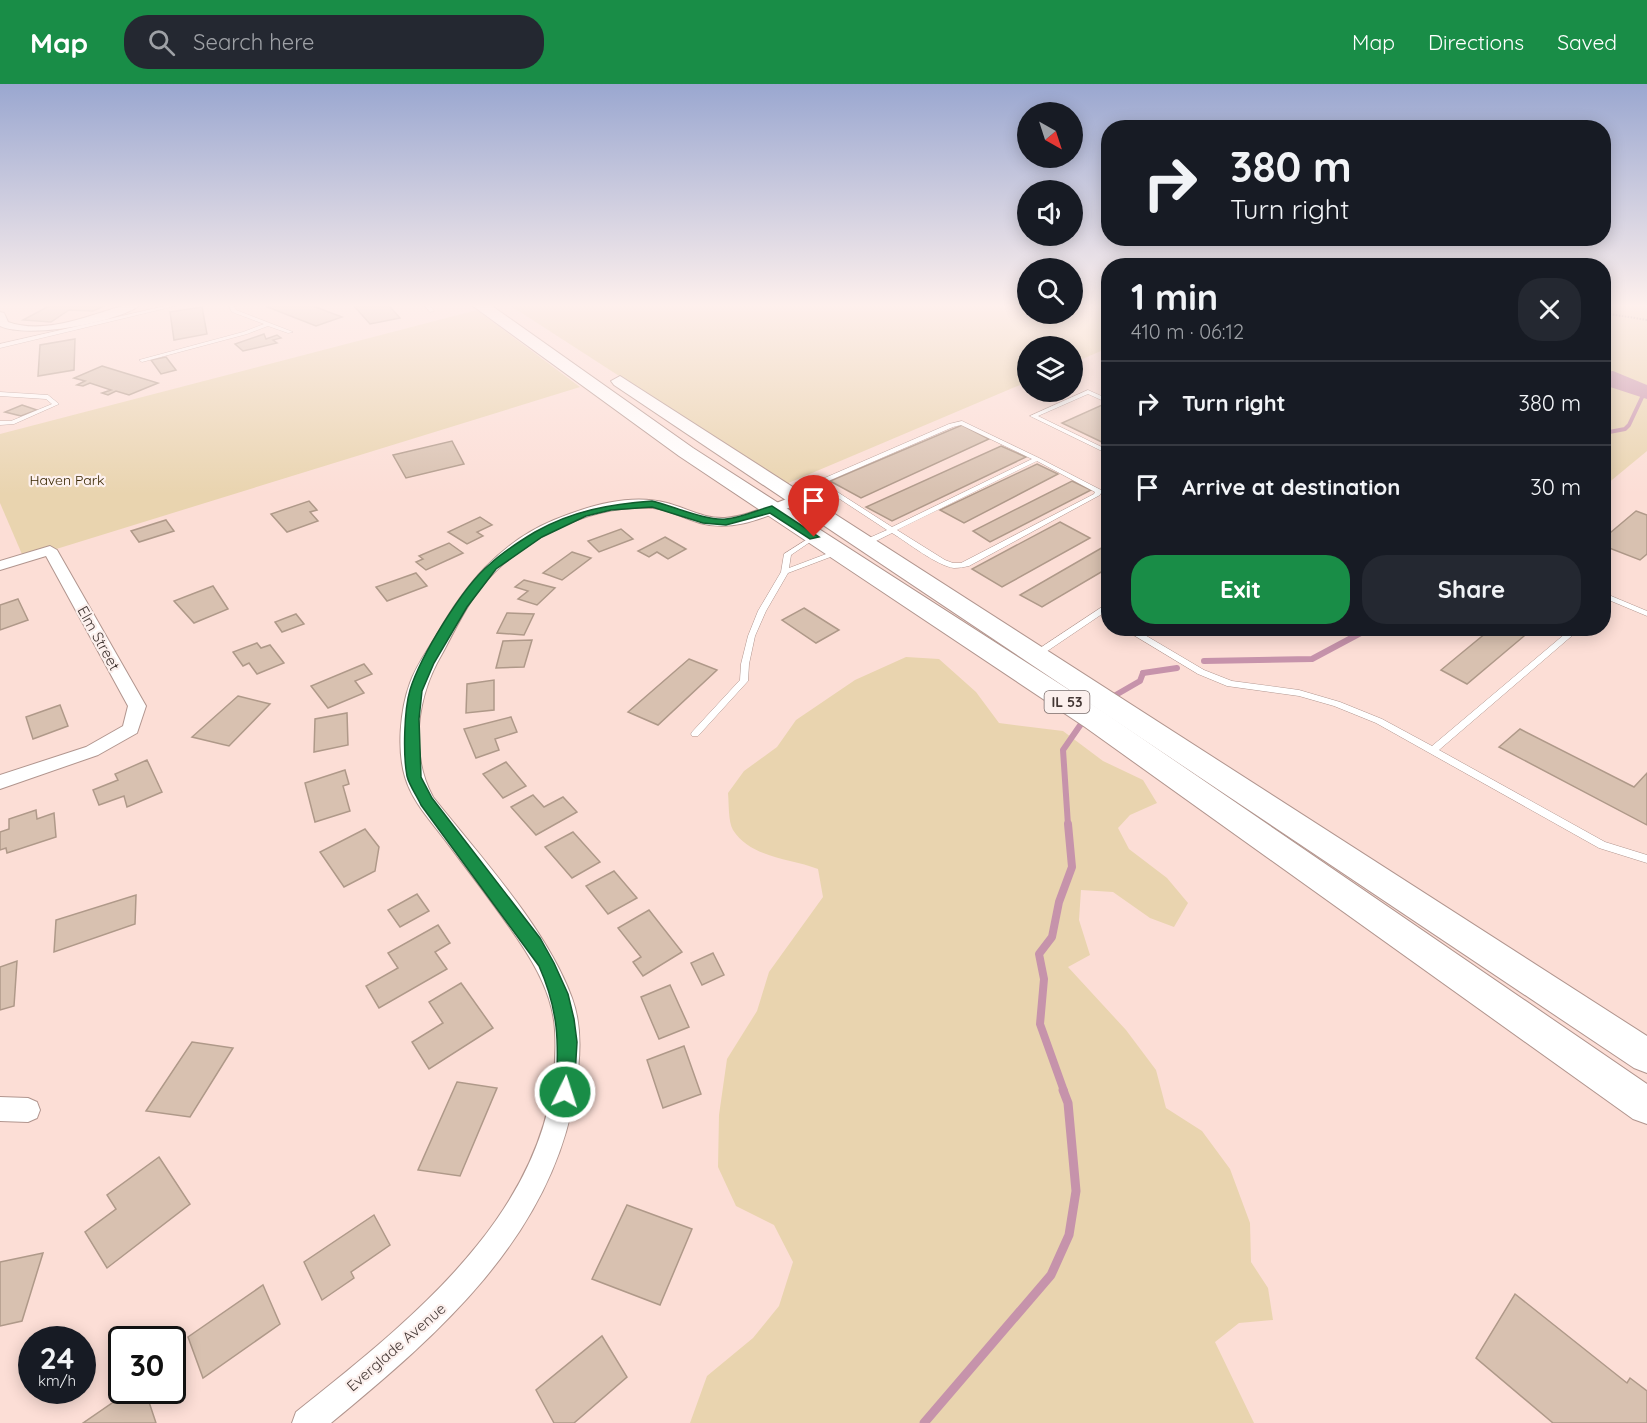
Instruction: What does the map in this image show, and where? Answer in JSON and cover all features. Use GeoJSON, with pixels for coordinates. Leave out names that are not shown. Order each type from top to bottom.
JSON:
{"type":"FeatureCollection","features":[{"type":"Feature","properties":{"kind":"main road","name":"IL 53"},"geometry":{"type":"LineString","coordinates":[[569,368],[686,452],[784,505],[865,543],[1647,1056]]}},
{"type":"Feature","properties":{"kind":"main road","name":"IL 53"},"geometry":{"type":"LineString","coordinates":[[607,372],[784,505],[814,537],[1095,720],[1647,1106]]}},
{"type":"Feature","properties":{"kind":"street","name":"Everglade Avenue"},"geometry":{"type":"LineString","coordinates":[[307,1423],[433,1317],[475,1272],[516,1214],[542,1167],[559,1125],[565,1092],[568,1042],[565,1019],[560,994],[546,963],[534,943],[426,801],[414,777],[412,719],[416,691],[428,663],[462,605],[492,567],[514,550],[561,523],[599,510],[633,504],[666,506],[703,520],[720,522],[744,519],[784,505]]}},
{"type":"Feature","properties":{"kind":"street","name":"Elm Street"},"geometry":{"type":"LineString","coordinates":[[0,566],[50,550],[136,706],[131,729],[93,751],[0,782]]}},
{"type":"Feature","properties":{"kind":"street"},"geometry":{"type":"LineString","coordinates":[[0,1109],[28,1110]]}},
{"type":"Feature","properties":{"kind":"lane"},"geometry":{"type":"LineString","coordinates":[[1101,398],[1088,392],[1033,416],[1101,449]]}},
{"type":"Feature","properties":{"kind":"lane"},"geometry":{"type":"LineString","coordinates":[[0,394],[48,397],[56,404],[12,423],[0,423]]}},
{"type":"Feature","properties":{"kind":"lane"},"geometry":{"type":"LineString","coordinates":[[962,423],[1037,459],[1094,487],[1099,491],[1097,495],[961,566],[948,564],[892,530],[825,487],[822,481],[951,425],[962,423]]}},
{"type":"Feature","properties":{"kind":"lane"},"geometry":{"type":"LineString","coordinates":[[865,543],[1037,459]]}},
{"type":"Feature","properties":{"kind":"lane"},"geometry":{"type":"LineString","coordinates":[[695,734],[744,681],[745,654],[755,621],[785,573],[788,554],[814,537]]}},
{"type":"Feature","properties":{"kind":"lane"},"geometry":{"type":"LineString","coordinates":[[785,573],[837,553]]}},
{"type":"Feature","properties":{"kind":"lane"},"geometry":{"type":"LineString","coordinates":[[1612,599],[1646,612]]}},
{"type":"Feature","properties":{"kind":"lane"},"geometry":{"type":"LineString","coordinates":[[1037,654],[1099,613]]}},
{"type":"Feature","properties":{"kind":"lane"},"geometry":{"type":"LineString","coordinates":[[1140,636],[1202,672],[1230,684],[1299,693],[1337,704],[1379,721],[1602,845],[1647,859]]}},
{"type":"Feature","properties":{"kind":"lane"},"geometry":{"type":"LineString","coordinates":[[1433,750],[1568,636]]}},
{"type":"Feature","properties":{"kind":"green space","name":"Haven Park"},"geometry":{"type":"Polygon","coordinates":[[[252,368],[555,368],[580,387],[24,559],[0,503],[0,434],[252,368]]]}},
{"type":"Feature","properties":{"kind":"green space"},"geometry":{"type":"Polygon","coordinates":[[[608,368],[1017,368],[1017,386],[786,484],[608,368]]]}},
{"type":"Feature","properties":{"kind":"green space"},"geometry":{"type":"Polygon","coordinates":[[[1611,368],[1647,368],[1647,451],[1611,481],[1611,368]]]}},
{"type":"Feature","properties":{"kind":"green space"},"geometry":{"type":"Polygon","coordinates":[[[906,657],[939,659],[976,692],[999,723],[1063,731],[1103,761],[1143,780],[1157,803],[1130,815],[1118,828],[1129,849],[1167,878],[1188,903],[1174,927],[1150,918],[1113,892],[1081,890],[1079,920],[1090,955],[1068,967],[1126,1030],[1156,1070],[1166,1108],[1202,1131],[1230,1169],[1250,1223],[1251,1262],[1268,1288],[1273,1320],[1239,1323],[1215,1342],[1254,1423],[690,1423],[707,1376],[753,1338],[779,1306],[793,1262],[774,1225],[736,1206],[718,1167],[719,1115],[727,1059],[757,1011],[769,972],[823,897],[818,869],[760,852],[741,839],[731,827],[728,793],[744,771],[777,747],[796,720],[855,680],[906,657]]]}},
{"type":"Feature","properties":{"kind":"shaded area"},"geometry":{"type":"Polygon","coordinates":[[[1611,371],[1647,385],[1647,399],[1611,387],[1611,371]]]}},
{"type":"Feature","properties":{"kind":"building"},"geometry":{"type":"Polygon","coordinates":[[[38,368],[74,368],[74,370],[38,376],[38,368]]]}},
{"type":"Feature","properties":{"kind":"building"},"geometry":{"type":"Polygon","coordinates":[[[96,368],[110,368],[158,383],[129,395],[116,391],[108,395],[102,393],[111,390],[90,383],[83,386],[77,385],[85,381],[74,378],[96,368]]]}},
{"type":"Feature","properties":{"kind":"building"},"geometry":{"type":"Polygon","coordinates":[[[157,368],[176,370],[161,374],[157,368]]]}},
{"type":"Feature","properties":{"kind":"building"},"geometry":{"type":"Polygon","coordinates":[[[22,405],[37,410],[21,416],[5,412],[22,405]]]}},
{"type":"Feature","properties":{"kind":"building"},"geometry":{"type":"Polygon","coordinates":[[[1101,405],[1101,442],[1062,423],[1101,405]]]}},
{"type":"Feature","properties":{"kind":"building"},"geometry":{"type":"Polygon","coordinates":[[[962,425],[989,439],[861,498],[830,481],[962,425]]]}},
{"type":"Feature","properties":{"kind":"building"},"geometry":{"type":"Polygon","coordinates":[[[452,441],[464,464],[406,478],[393,455],[452,441]]]}},
{"type":"Feature","properties":{"kind":"building"},"geometry":{"type":"Polygon","coordinates":[[[1001,446],[1026,457],[892,521],[866,507],[1001,446]]]}},
{"type":"Feature","properties":{"kind":"building"},"geometry":{"type":"Polygon","coordinates":[[[1037,464],[1058,474],[964,523],[940,510],[1037,464]]]}},
{"type":"Feature","properties":{"kind":"building"},"geometry":{"type":"Polygon","coordinates":[[[1072,481],[1091,490],[990,542],[973,531],[1072,481]]]}},
{"type":"Feature","properties":{"kind":"building"},"geometry":{"type":"Polygon","coordinates":[[[309,501],[317,510],[310,512],[318,521],[287,532],[271,514],[309,501]]]}},
{"type":"Feature","properties":{"kind":"building"},"geometry":{"type":"Polygon","coordinates":[[[1636,511],[1647,515],[1647,554],[1640,560],[1611,549],[1611,532],[1636,511]]]}},
{"type":"Feature","properties":{"kind":"building"},"geometry":{"type":"Polygon","coordinates":[[[480,517],[492,525],[477,532],[483,536],[467,544],[448,532],[480,517]]]}},
{"type":"Feature","properties":{"kind":"building"},"geometry":{"type":"Polygon","coordinates":[[[166,520],[174,531],[139,542],[131,531],[166,520]]]}},
{"type":"Feature","properties":{"kind":"building"},"geometry":{"type":"Polygon","coordinates":[[[1060,522],[1090,538],[1002,587],[972,569],[1060,522]]]}},
{"type":"Feature","properties":{"kind":"building"},"geometry":{"type":"Polygon","coordinates":[[[621,529],[633,539],[599,552],[588,541],[621,529]]]}},
{"type":"Feature","properties":{"kind":"building"},"geometry":{"type":"Polygon","coordinates":[[[665,537],[686,549],[668,559],[657,552],[649,557],[638,551],[665,537]]]}},
{"type":"Feature","properties":{"kind":"building"},"geometry":{"type":"Polygon","coordinates":[[[449,543],[463,553],[426,570],[416,562],[423,559],[419,556],[449,543]]]}},
{"type":"Feature","properties":{"kind":"building"},"geometry":{"type":"Polygon","coordinates":[[[1101,548],[1101,572],[1042,607],[1020,595],[1101,548]]]}},
{"type":"Feature","properties":{"kind":"building"},"geometry":{"type":"Polygon","coordinates":[[[572,552],[591,558],[562,580],[543,573],[572,552]]]}},
{"type":"Feature","properties":{"kind":"building"},"geometry":{"type":"Polygon","coordinates":[[[416,573],[427,586],[387,601],[376,587],[416,573]]]}},
{"type":"Feature","properties":{"kind":"building"},"geometry":{"type":"Polygon","coordinates":[[[524,580],[555,588],[537,605],[518,599],[528,591],[515,587],[524,580]]]}},
{"type":"Feature","properties":{"kind":"building"},"geometry":{"type":"Polygon","coordinates":[[[213,586],[228,609],[194,623],[174,601],[213,586]]]}},
{"type":"Feature","properties":{"kind":"building"},"geometry":{"type":"Polygon","coordinates":[[[18,599],[28,620],[0,630],[0,605],[18,599]]]}},
{"type":"Feature","properties":{"kind":"building"},"geometry":{"type":"Polygon","coordinates":[[[804,608],[839,630],[816,643],[782,620],[804,608]]]}},
{"type":"Feature","properties":{"kind":"building"},"geometry":{"type":"Polygon","coordinates":[[[507,613],[534,614],[524,635],[497,633],[507,613]]]}},
{"type":"Feature","properties":{"kind":"building"},"geometry":{"type":"Polygon","coordinates":[[[296,614],[304,624],[282,632],[275,622],[296,614]]]}},
{"type":"Feature","properties":{"kind":"building"},"geometry":{"type":"Polygon","coordinates":[[[1482,636],[1524,636],[1467,684],[1441,670],[1482,636]]]}},
{"type":"Feature","properties":{"kind":"building"},"geometry":{"type":"Polygon","coordinates":[[[532,640],[524,667],[496,668],[503,641],[532,640]]]}},
{"type":"Feature","properties":{"kind":"building"},"geometry":{"type":"Polygon","coordinates":[[[257,643],[261,648],[270,645],[284,663],[257,674],[249,663],[243,666],[233,652],[257,643]]]}},
{"type":"Feature","properties":{"kind":"building"},"geometry":{"type":"Polygon","coordinates":[[[689,659],[717,670],[658,725],[628,712],[689,659]]]}},
{"type":"Feature","properties":{"kind":"building"},"geometry":{"type":"Polygon","coordinates":[[[364,664],[372,674],[355,681],[364,693],[328,708],[311,686],[364,664]]]}},
{"type":"Feature","properties":{"kind":"building"},"geometry":{"type":"Polygon","coordinates":[[[494,680],[494,710],[466,713],[467,684],[494,680]]]}},
{"type":"Feature","properties":{"kind":"building"},"geometry":{"type":"Polygon","coordinates":[[[238,696],[270,704],[229,746],[192,737],[238,696]]]}},
{"type":"Feature","properties":{"kind":"building"},"geometry":{"type":"Polygon","coordinates":[[[60,705],[68,726],[33,739],[26,717],[60,705]]]}},
{"type":"Feature","properties":{"kind":"building"},"geometry":{"type":"Polygon","coordinates":[[[347,713],[348,745],[314,752],[315,719],[347,713]]]}},
{"type":"Feature","properties":{"kind":"building"},"geometry":{"type":"Polygon","coordinates":[[[511,717],[517,732],[495,739],[499,750],[476,758],[464,729],[511,717]]]}},
{"type":"Feature","properties":{"kind":"building"},"geometry":{"type":"Polygon","coordinates":[[[1520,729],[1634,787],[1647,773],[1647,825],[1499,747],[1520,729]]]}},
{"type":"Feature","properties":{"kind":"building"},"geometry":{"type":"Polygon","coordinates":[[[147,760],[162,792],[127,807],[124,796],[99,805],[93,790],[118,780],[115,774],[147,760]]]}},
{"type":"Feature","properties":{"kind":"building"},"geometry":{"type":"Polygon","coordinates":[[[506,762],[526,786],[503,798],[483,774],[506,762]]]}},
{"type":"Feature","properties":{"kind":"building"},"geometry":{"type":"Polygon","coordinates":[[[345,770],[349,784],[343,786],[350,811],[315,822],[305,783],[345,770]]]}},
{"type":"Feature","properties":{"kind":"building"},"geometry":{"type":"Polygon","coordinates":[[[533,795],[544,807],[563,797],[577,812],[536,835],[511,807],[533,795]]]}},
{"type":"Feature","properties":{"kind":"building"},"geometry":{"type":"Polygon","coordinates":[[[36,810],[37,819],[54,813],[56,837],[7,853],[6,848],[0,850],[0,832],[9,829],[9,819],[36,810]]]}},
{"type":"Feature","properties":{"kind":"building"},"geometry":{"type":"Polygon","coordinates":[[[365,829],[379,847],[375,871],[344,887],[320,852],[365,829]]]}},
{"type":"Feature","properties":{"kind":"building"},"geometry":{"type":"Polygon","coordinates":[[[573,832],[600,862],[572,878],[545,847],[573,832]]]}},
{"type":"Feature","properties":{"kind":"building"},"geometry":{"type":"Polygon","coordinates":[[[614,871],[637,898],[608,914],[586,886],[614,871]]]}},
{"type":"Feature","properties":{"kind":"building"},"geometry":{"type":"Polygon","coordinates":[[[417,894],[429,911],[400,927],[388,910],[417,894]]]}},
{"type":"Feature","properties":{"kind":"building"},"geometry":{"type":"Polygon","coordinates":[[[136,895],[135,924],[54,952],[56,920],[136,895]]]}},
{"type":"Feature","properties":{"kind":"building"},"geometry":{"type":"Polygon","coordinates":[[[649,910],[682,952],[643,976],[633,962],[641,957],[618,928],[649,910]]]}},
{"type":"Feature","properties":{"kind":"building"},"geometry":{"type":"Polygon","coordinates":[[[438,925],[450,943],[435,952],[447,969],[379,1008],[366,986],[398,968],[388,953],[438,925]]]}},
{"type":"Feature","properties":{"kind":"building"},"geometry":{"type":"Polygon","coordinates":[[[713,953],[724,975],[702,985],[691,963],[713,953]]]}},
{"type":"Feature","properties":{"kind":"building"},"geometry":{"type":"Polygon","coordinates":[[[17,961],[14,1006],[0,1010],[0,967],[17,961]]]}},
{"type":"Feature","properties":{"kind":"building"},"geometry":{"type":"Polygon","coordinates":[[[461,983],[493,1028],[429,1069],[412,1042],[443,1023],[429,1002],[461,983]]]}},
{"type":"Feature","properties":{"kind":"building"},"geometry":{"type":"Polygon","coordinates":[[[670,985],[689,1027],[659,1039],[641,997],[670,985]]]}},
{"type":"Feature","properties":{"kind":"building"},"geometry":{"type":"Polygon","coordinates":[[[192,1042],[233,1048],[190,1117],[146,1111],[192,1042]]]}},
{"type":"Feature","properties":{"kind":"building"},"geometry":{"type":"Polygon","coordinates":[[[684,1046],[701,1094],[663,1108],[647,1060],[684,1046]]]}},
{"type":"Feature","properties":{"kind":"building"},"geometry":{"type":"Polygon","coordinates":[[[457,1082],[497,1088],[460,1176],[418,1170],[457,1082]]]}},
{"type":"Feature","properties":{"kind":"building"},"geometry":{"type":"Polygon","coordinates":[[[159,1157],[190,1204],[107,1268],[85,1232],[116,1209],[107,1195],[159,1157]]]}},
{"type":"Feature","properties":{"kind":"building"},"geometry":{"type":"Polygon","coordinates":[[[627,1205],[692,1229],[660,1305],[592,1279],[627,1205]]]}},
{"type":"Feature","properties":{"kind":"building"},"geometry":{"type":"Polygon","coordinates":[[[374,1215],[390,1245],[351,1272],[354,1278],[322,1300],[304,1262],[374,1215]]]}},
{"type":"Feature","properties":{"kind":"building"},"geometry":{"type":"Polygon","coordinates":[[[43,1253],[22,1321],[0,1326],[0,1262],[43,1253]]]}},
{"type":"Feature","properties":{"kind":"building"},"geometry":{"type":"Polygon","coordinates":[[[263,1285],[280,1324],[203,1378],[188,1337],[263,1285]]]}},
{"type":"Feature","properties":{"kind":"building"},"geometry":{"type":"Polygon","coordinates":[[[1515,1294],[1627,1383],[1630,1378],[1647,1391],[1647,1423],[1553,1423],[1476,1358],[1515,1294]]]}},
{"type":"Feature","properties":{"kind":"building"},"geometry":{"type":"Polygon","coordinates":[[[602,1336],[627,1377],[574,1423],[554,1423],[536,1390],[602,1336]]]}},
{"type":"Feature","properties":{"kind":"building"},"geometry":{"type":"Polygon","coordinates":[[[111,1404],[150,1404],[156,1423],[83,1423],[111,1404]]]}},
{"type":"Feature","properties":{"kind":"waterway"},"geometry":{"type":"LineString","coordinates":[[1611,432],[1625,429],[1629,425],[1645,391]]}},
{"type":"Feature","properties":{"kind":"waterway"},"geometry":{"type":"LineString","coordinates":[[1204,661],[1312,659],[1355,636]]}},
{"type":"Feature","properties":{"kind":"waterway"},"geometry":{"type":"LineString","coordinates":[[1114,696],[1140,681],[1143,673],[1177,668]]}},
{"type":"Feature","properties":{"kind":"waterway"},"geometry":{"type":"LineString","coordinates":[[1068,825],[1063,750],[1081,724]]}},
{"type":"Feature","properties":{"kind":"waterway"},"geometry":{"type":"LineString","coordinates":[[1064,1091],[1040,1024],[1044,979],[1039,954],[1052,937],[1059,902],[1072,867],[1068,824]]}},
{"type":"Feature","properties":{"kind":"waterway"},"geometry":{"type":"LineString","coordinates":[[924,1423],[1051,1275],[1069,1235],[1076,1191],[1068,1103],[1063,1090]]}},
{"type":"Feature","properties":{"kind":"route"},"geometry":{"type":"LineString","coordinates":[[565,1092],[568,1042],[565,1019],[560,994],[546,963],[534,943],[426,801],[414,777],[412,719],[416,691],[428,663],[462,605],[476,584],[492,567],[539,534],[583,514],[611,507],[652,504],[679,510],[703,520],[726,522],[759,515],[772,509],[814,537]]}}]}
